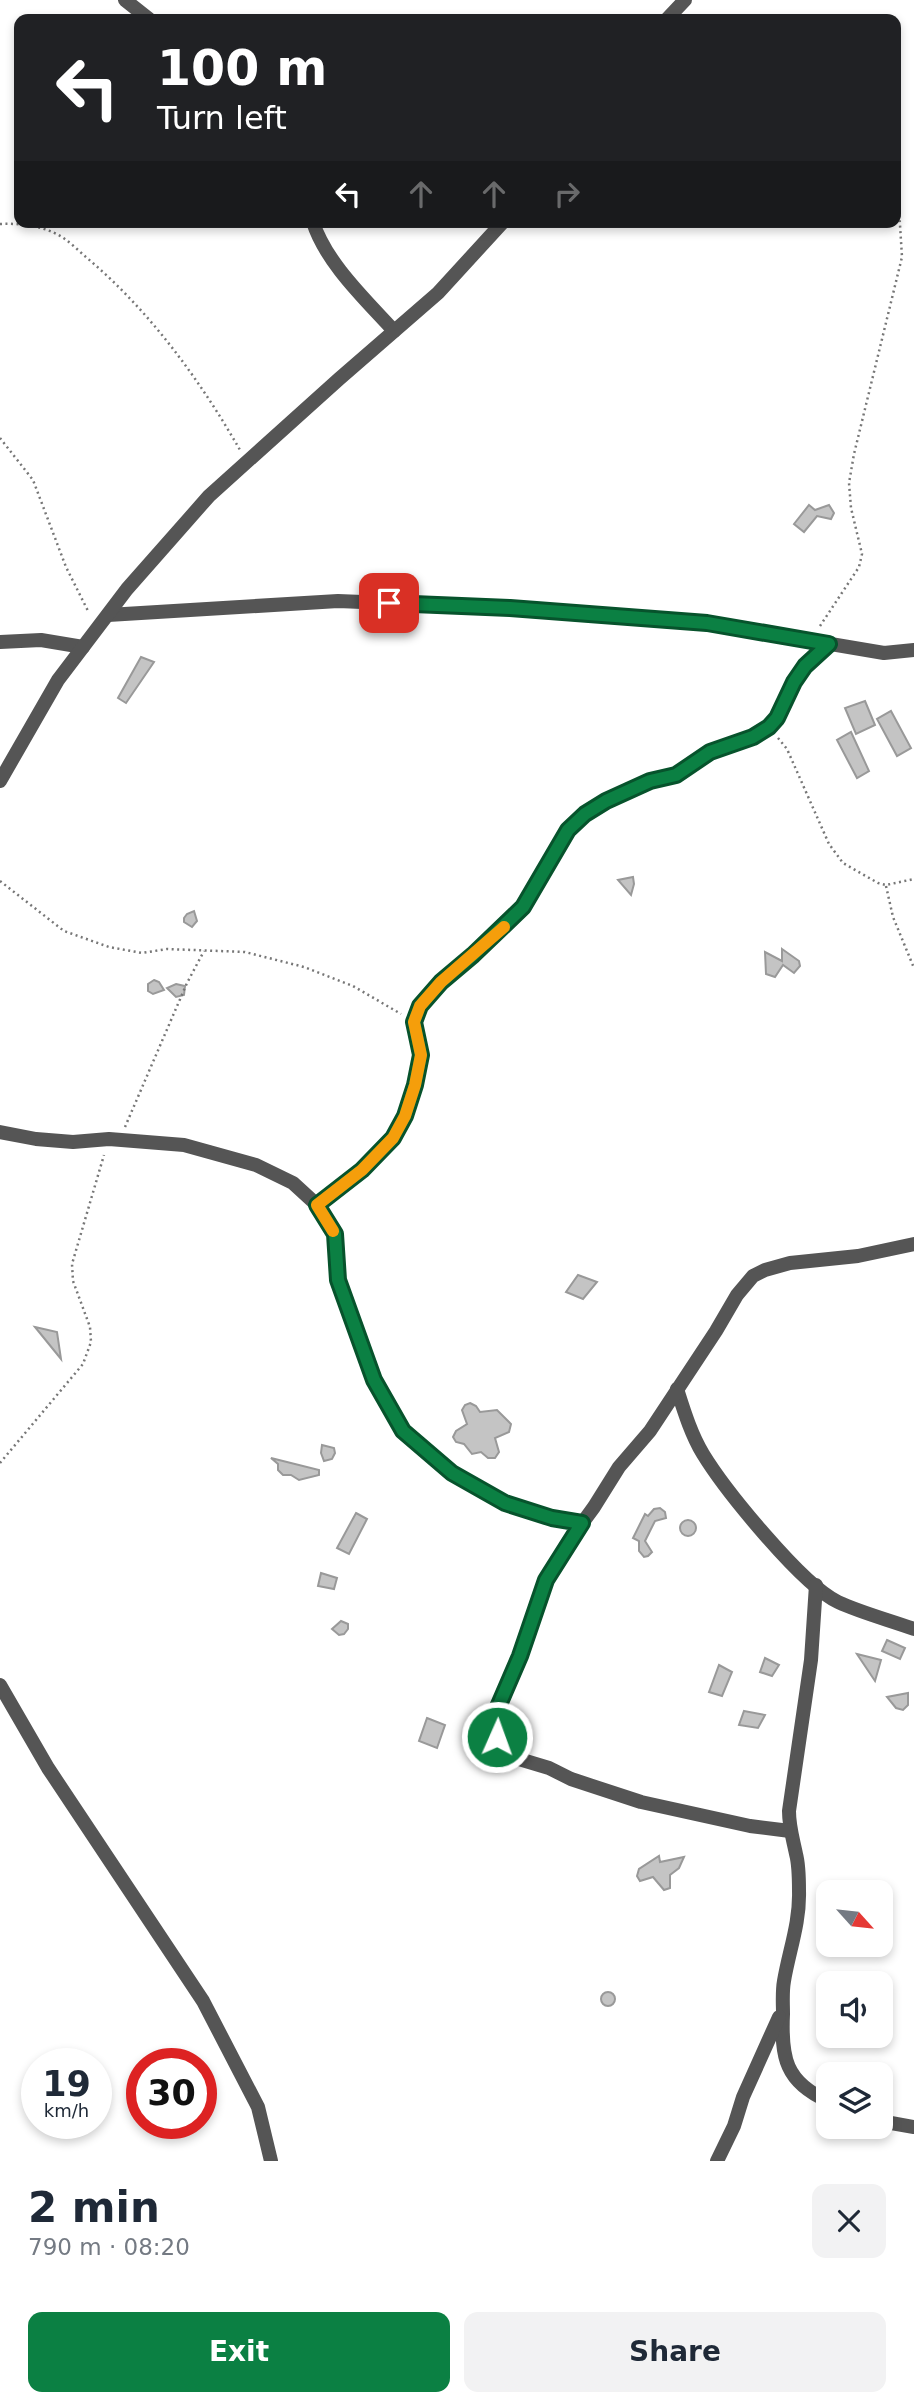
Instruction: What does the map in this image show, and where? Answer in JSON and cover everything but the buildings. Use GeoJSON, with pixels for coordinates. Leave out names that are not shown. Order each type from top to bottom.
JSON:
{"type":"FeatureCollection","features":[{"type":"Feature","properties":{"kind":"street"},"geometry":{"type":"LineString","coordinates":[[125,0],[143,14]]}},
{"type":"Feature","properties":{"kind":"street"},"geometry":{"type":"LineString","coordinates":[[672,14],[685,0]]}},
{"type":"Feature","properties":{"kind":"street"},"geometry":{"type":"LineString","coordinates":[[316,228],[327,250],[351,284],[394,331]]}},
{"type":"Feature","properties":{"kind":"street"},"geometry":{"type":"LineString","coordinates":[[0,781],[58,680],[108,615],[209,496],[438,292],[497,228]]}},
{"type":"Feature","properties":{"kind":"street"},"geometry":{"type":"LineString","coordinates":[[108,615],[338,601],[510,608],[707,623],[884,653],[914,650]]}},
{"type":"Feature","properties":{"kind":"street"},"geometry":{"type":"LineString","coordinates":[[0,642],[41,640],[83,647]]}},
{"type":"Feature","properties":{"kind":"street"},"geometry":{"type":"LineString","coordinates":[[317,1205],[362,1170],[393,1138],[405,1116],[415,1085],[421,1055],[414,1022],[420,1006],[429,994],[523,907],[568,830],[585,814],[606,801],[650,781],[676,775],[710,752],[753,737],[769,727],[777,718],[805,666],[829,644]]}},
{"type":"Feature","properties":{"kind":"street"},"geometry":{"type":"LineString","coordinates":[[0,1132],[72,1142],[115,1139],[184,1145],[256,1165],[293,1183],[317,1205],[335,1234],[338,1280],[374,1380],[403,1431],[452,1473],[505,1503],[552,1518],[582,1523]]}},
{"type":"Feature","properties":{"kind":"street"},"geometry":{"type":"LineString","coordinates":[[790,1831],[750,1826],[641,1802],[519,1759],[506,1750],[497,1737],[492,1721],[520,1656],[546,1580],[619,1467],[650,1431],[737,1295],[753,1276],[765,1269],[790,1263],[859,1256],[914,1244]]}},
{"type":"Feature","properties":{"kind":"street"},"geometry":{"type":"LineString","coordinates":[[677,1389],[702,1452],[729,1490],[781,1552],[836,1602],[914,1629]]}},
{"type":"Feature","properties":{"kind":"street"},"geometry":{"type":"LineString","coordinates":[[816,1585],[811,1660],[789,1811],[790,1831],[797,1854],[800,1892],[797,1929],[783,1983],[782,2038],[786,2063],[794,2077],[810,2094],[816,2096]]}},
{"type":"Feature","properties":{"kind":"street"},"geometry":{"type":"LineString","coordinates":[[0,1685],[48,1768],[203,2001],[258,2107],[271,2161]]}},
{"type":"Feature","properties":{"kind":"street"},"geometry":{"type":"LineString","coordinates":[[717,2161],[783,2009]]}},
{"type":"Feature","properties":{"kind":"street"},"geometry":{"type":"LineString","coordinates":[[893,2124],[914,2127]]}},
{"type":"Feature","properties":{"kind":"path"},"geometry":{"type":"LineString","coordinates":[[37,228],[62,237],[122,288],[176,354],[219,414],[246,462]]}},
{"type":"Feature","properties":{"kind":"path"},"geometry":{"type":"LineString","coordinates":[[811,641],[859,567],[862,554],[851,508],[849,483],[902,257],[900,228]]}},
{"type":"Feature","properties":{"kind":"path"},"geometry":{"type":"LineString","coordinates":[[0,438],[33,480],[66,567],[97,629]]}},
{"type":"Feature","properties":{"kind":"path"},"geometry":{"type":"LineString","coordinates":[[769,727],[786,749],[829,844],[843,863],[886,885],[914,879]]}},
{"type":"Feature","properties":{"kind":"path"},"geometry":{"type":"LineString","coordinates":[[0,881],[64,931],[109,947],[142,953],[167,950],[245,951],[304,967],[352,986],[414,1022]]}},
{"type":"Feature","properties":{"kind":"path"},"geometry":{"type":"LineString","coordinates":[[886,885],[892,917],[914,968]]}},
{"type":"Feature","properties":{"kind":"path"},"geometry":{"type":"LineString","coordinates":[[0,1463],[83,1364],[91,1342],[90,1327],[73,1281],[72,1264],[115,1139],[204,950]]}},
{"type":"Feature","properties":{"kind":"slow traffic"},"geometry":{"type":"LineString","coordinates":[[333,1231],[317,1205],[362,1170],[393,1138],[405,1116],[421,1055],[414,1022],[420,1006],[441,982],[504,927]]}},
{"type":"Feature","properties":{"kind":"route"},"geometry":{"type":"LineString","coordinates":[[389,603],[510,608],[707,623],[829,644],[805,666],[785,698],[777,718],[769,727],[753,737],[710,752],[676,775],[650,781],[606,801],[585,814],[568,830],[523,907],[441,982],[420,1006],[414,1022],[421,1055],[415,1085],[405,1116],[393,1138],[362,1170],[317,1205],[335,1234],[338,1280],[374,1380],[403,1431],[452,1473],[505,1503],[552,1518],[582,1523],[546,1580],[538,1610],[492,1721],[497,1737]]}}]}
